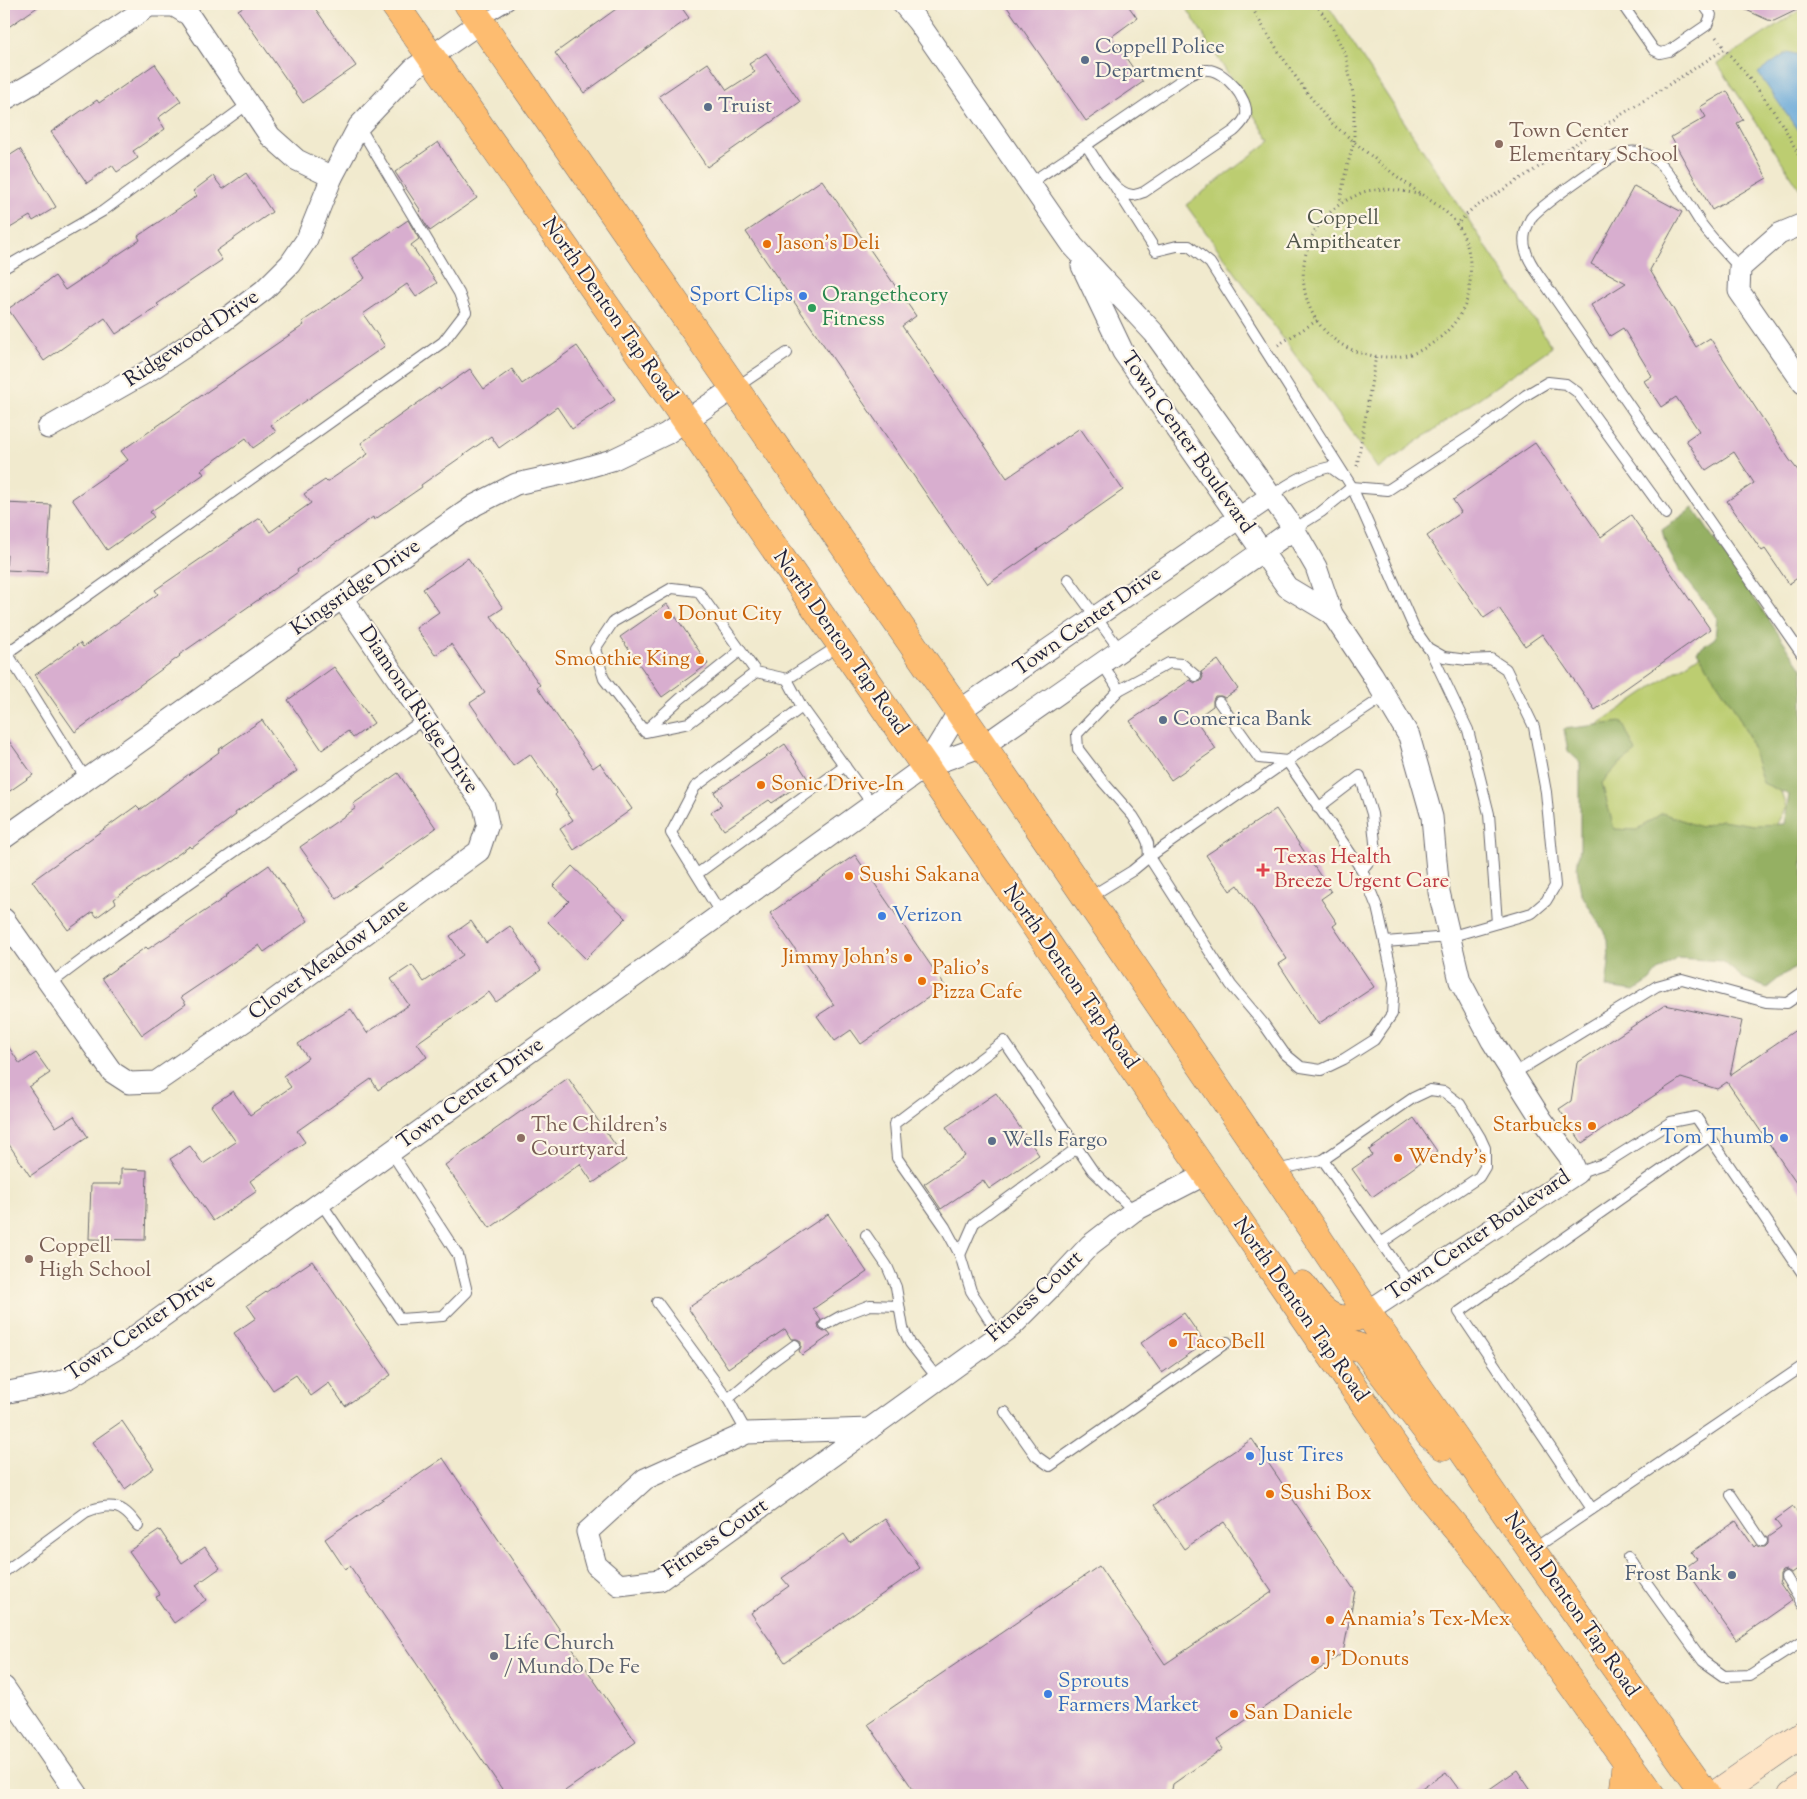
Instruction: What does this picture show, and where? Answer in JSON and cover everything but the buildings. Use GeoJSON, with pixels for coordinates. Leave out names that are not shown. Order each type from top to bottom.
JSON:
{"type":"FeatureCollection","features":[{"type":"Feature","properties":{"kind":"main road","name":"North Denton Tap Road"},"geometry":{"type":"LineString","coordinates":[[394,4],[686,420],[1425,1491],[1485,1563],[1651,1795]]}},
{"type":"Feature","properties":{"kind":"main road","name":"North Denton Tap Road"},"geometry":{"type":"LineString","coordinates":[[474,13],[983,746],[1479,1475],[1706,1795]]}},
{"type":"Feature","properties":{"kind":"main road"},"geometry":{"type":"LineString","coordinates":[[1213,1185],[1263,1231],[1315,1304],[1324,1313],[1335,1318],[1348,1320],[1367,1312]]}},
{"type":"Feature","properties":{"kind":"main road"},"geometry":{"type":"LineString","coordinates":[[1322,1342],[1351,1343],[1364,1349],[1430,1436],[1479,1475]]}},
{"type":"Feature","properties":{"kind":"main road"},"geometry":{"type":"LineString","coordinates":[[1715,1795],[1803,1734]]}},
{"type":"Feature","properties":{"kind":"main road"},"geometry":{"type":"LineString","coordinates":[[1622,1795],[1627,1762]]}},
{"type":"Feature","properties":{"kind":"main road"},"geometry":{"type":"LineString","coordinates":[[1792,1795],[1803,1788]]}},
{"type":"Feature","properties":{"kind":"street","name":"Town Center Boulevard"},"geometry":{"type":"LineString","coordinates":[[903,4],[918,22],[1073,246],[1154,333],[1294,529],[1316,567],[1332,614],[1409,736],[1432,817],[1440,892],[1460,981],[1492,1041],[1542,1120],[1569,1156],[1577,1173],[1367,1312]]}},
{"type":"Feature","properties":{"kind":"street"},"geometry":{"type":"LineString","coordinates":[[4,100],[47,75],[149,6],[174,6],[189,15],[270,136],[297,160],[332,177]]}},
{"type":"Feature","properties":{"kind":"street","name":"Ridgewood Drive"},"geometry":{"type":"LineString","coordinates":[[48,428],[150,370],[222,322],[264,290],[290,264],[306,239],[332,177],[359,126],[413,69],[431,56],[474,13]]}},
{"type":"Feature","properties":{"kind":"street"},"geometry":{"type":"LineString","coordinates":[[1803,224],[1779,234],[1740,268],[1739,291],[1803,383]]}},
{"type":"Feature","properties":{"kind":"street","name":"Town Center Boulevard"},"geometry":{"type":"LineString","coordinates":[[1073,246],[1123,352],[1262,552],[1287,587],[1332,614]]}},
{"type":"Feature","properties":{"kind":"street","name":"Kingsridge Drive"},"geometry":{"type":"LineString","coordinates":[[4,838],[475,506],[516,484],[571,472],[612,460],[666,434],[734,388]]}},
{"type":"Feature","properties":{"kind":"street","name":"Town Center Drive"},"geometry":{"type":"LineString","coordinates":[[925,767],[959,712],[1271,496]]}},
{"type":"Feature","properties":{"kind":"street","name":"Town Center Drive"},"geometry":{"type":"LineString","coordinates":[[4,1394],[63,1381],[124,1344],[925,767],[983,746],[1294,529]]}},
{"type":"Feature","properties":{"kind":"street","name":"Diamond Ridge Drive"},"geometry":{"type":"LineString","coordinates":[[342,598],[484,806],[488,824]]}},
{"type":"Feature","properties":{"kind":"street","name":"Clover Meadow Lane"},"geometry":{"type":"LineString","coordinates":[[50,984],[112,1072],[129,1083],[156,1082],[255,1014],[479,850],[488,824]]}},
{"type":"Feature","properties":{"kind":"street"},"geometry":{"type":"LineString","coordinates":[[4,919],[50,984]]}},
{"type":"Feature","properties":{"kind":"street","name":"Fitness Court"},"geometry":{"type":"LineString","coordinates":[[870,1429],[747,1433],[645,1479],[587,1532],[596,1565],[619,1585],[660,1580],[870,1429],[1012,1326],[1052,1287],[1090,1245],[1134,1211],[1213,1185]]}},
{"type":"Feature","properties":{"kind":"street"},"geometry":{"type":"LineString","coordinates":[[4,1687],[78,1795]]}},
{"type":"Feature","properties":{"kind":"lane"},"geometry":{"type":"LineString","coordinates":[[474,13],[509,4]]}},
{"type":"Feature","properties":{"kind":"lane"},"geometry":{"type":"LineString","coordinates":[[1622,4],[1654,50],[1660,53],[1669,51],[1707,25],[1712,15],[1703,4]]}},
{"type":"Feature","properties":{"kind":"lane"},"geometry":{"type":"LineString","coordinates":[[1030,184],[1188,75],[1208,70],[1225,76],[1245,103],[1246,114],[1242,123],[1144,192],[1133,195],[1122,193],[1114,186]]}},
{"type":"Feature","properties":{"kind":"lane"},"geometry":{"type":"LineString","coordinates":[[4,268],[103,211],[248,104]]}},
{"type":"Feature","properties":{"kind":"lane"},"geometry":{"type":"LineString","coordinates":[[86,779],[5,651],[442,342],[466,312],[459,293],[359,126]]}},
{"type":"Feature","properties":{"kind":"lane"},"geometry":{"type":"LineString","coordinates":[[1086,145],[1156,251],[1177,246],[1189,246],[1210,262],[1352,487],[1414,628],[1430,650],[1468,730],[1488,814],[1497,923]]}},
{"type":"Feature","properties":{"kind":"lane"},"geometry":{"type":"LineString","coordinates":[[1740,268],[1703,226],[1664,168],[1653,158],[1635,151],[1619,154],[1600,165],[1544,206],[1531,218],[1525,233],[1525,248],[1542,282],[1803,656]]}},
{"type":"Feature","properties":{"kind":"lane"},"geometry":{"type":"LineString","coordinates":[[734,388],[787,352]]}},
{"type":"Feature","properties":{"kind":"lane"},"geometry":{"type":"LineString","coordinates":[[1271,496],[1296,479],[1315,470],[1330,467],[1352,487],[1388,490],[1548,382],[1566,384],[1577,392],[1666,514]]}},
{"type":"Feature","properties":{"kind":"lane"},"geometry":{"type":"LineString","coordinates":[[1294,529],[1320,513],[1352,487]]}},
{"type":"Feature","properties":{"kind":"lane"},"geometry":{"type":"LineString","coordinates":[[1068,579],[1120,650]]}},
{"type":"Feature","properties":{"kind":"lane"},"geometry":{"type":"LineString","coordinates":[[645,732],[604,679],[595,649],[613,622],[672,588],[698,591],[756,672],[788,679],[840,644]]}},
{"type":"Feature","properties":{"kind":"lane"},"geometry":{"type":"LineString","coordinates":[[645,732],[680,699],[741,650]]}},
{"type":"Feature","properties":{"kind":"lane"},"geometry":{"type":"LineString","coordinates":[[1385,942],[1449,936],[1532,913],[1546,901],[1555,886],[1546,792],[1534,727],[1506,669],[1491,660],[1466,660],[1444,657],[1430,650]]}},
{"type":"Feature","properties":{"kind":"lane"},"geometry":{"type":"LineString","coordinates":[[1102,663],[1119,690]]}},
{"type":"Feature","properties":{"kind":"lane"},"geometry":{"type":"LineString","coordinates":[[1196,676],[1182,664],[1169,663],[1119,690],[1077,734],[1078,749],[1133,816],[1148,842],[1149,857],[1231,985],[1284,1053],[1302,1067],[1321,1070],[1344,1059],[1374,1040],[1392,1014],[1394,982],[1377,907],[1362,870],[1287,762],[1259,758],[1219,702]]}},
{"type":"Feature","properties":{"kind":"lane"},"geometry":{"type":"LineString","coordinates":[[645,732],[688,723],[756,672]]}},
{"type":"Feature","properties":{"kind":"lane"},"geometry":{"type":"LineString","coordinates":[[788,679],[802,707],[873,805]]}},
{"type":"Feature","properties":{"kind":"lane"},"geometry":{"type":"LineString","coordinates":[[1087,899],[1132,871],[1149,857],[1385,696]]}},
{"type":"Feature","properties":{"kind":"lane"},"geometry":{"type":"LineString","coordinates":[[721,914],[671,833],[695,787],[802,707]]}},
{"type":"Feature","properties":{"kind":"lane"},"geometry":{"type":"LineString","coordinates":[[50,984],[114,936],[424,719]]}},
{"type":"Feature","properties":{"kind":"lane"},"geometry":{"type":"LineString","coordinates":[[697,874],[845,766]]}},
{"type":"Feature","properties":{"kind":"lane"},"geometry":{"type":"LineString","coordinates":[[1318,808],[1360,776],[1372,814],[1376,852],[1362,870]]}},
{"type":"Feature","properties":{"kind":"lane"},"geometry":{"type":"LineString","coordinates":[[1513,1074],[1657,986],[1682,979],[1766,1002],[1787,1003],[1803,992]]}},
{"type":"Feature","properties":{"kind":"lane"},"geometry":{"type":"LineString","coordinates":[[999,1335],[971,1291],[960,1255],[945,1227],[897,1158],[894,1124],[1004,1041],[1093,1172],[1134,1211]]}},
{"type":"Feature","properties":{"kind":"lane"},"geometry":{"type":"LineString","coordinates":[[1273,1171],[1323,1160],[1413,1098],[1430,1090],[1444,1092],[1460,1104],[1485,1148],[1485,1167],[1479,1177],[1381,1243]]}},
{"type":"Feature","properties":{"kind":"lane"},"geometry":{"type":"LineString","coordinates":[[1577,1173],[1606,1164],[1671,1122],[1696,1117],[1803,1274]]}},
{"type":"Feature","properties":{"kind":"lane"},"geometry":{"type":"LineString","coordinates":[[1592,1509],[1460,1312],[1710,1136]]}},
{"type":"Feature","properties":{"kind":"lane"},"geometry":{"type":"LineString","coordinates":[[960,1255],[974,1223],[1078,1148]]}},
{"type":"Feature","properties":{"kind":"lane"},"geometry":{"type":"LineString","coordinates":[[320,1203],[400,1319],[443,1316],[466,1292],[458,1255],[391,1152]]}},
{"type":"Feature","properties":{"kind":"lane"},"geometry":{"type":"LineString","coordinates":[[1323,1160],[1410,1284]]}},
{"type":"Feature","properties":{"kind":"lane"},"geometry":{"type":"LineString","coordinates":[[866,1235],[887,1266],[896,1287],[903,1328],[910,1343],[938,1379]]}},
{"type":"Feature","properties":{"kind":"lane"},"geometry":{"type":"LineString","coordinates":[[657,1302],[728,1399],[747,1433]]}},
{"type":"Feature","properties":{"kind":"lane"},"geometry":{"type":"LineString","coordinates":[[825,1325],[841,1316],[870,1305],[898,1306]]}},
{"type":"Feature","properties":{"kind":"lane"},"geometry":{"type":"LineString","coordinates":[[1005,1412],[1036,1456],[1050,1466],[1227,1342]]}},
{"type":"Feature","properties":{"kind":"lane"},"geometry":{"type":"LineString","coordinates":[[728,1399],[768,1364],[795,1345]]}},
{"type":"Feature","properties":{"kind":"lane"},"geometry":{"type":"LineString","coordinates":[[1532,1550],[1803,1366]]}},
{"type":"Feature","properties":{"kind":"lane"},"geometry":{"type":"LineString","coordinates":[[1731,1495],[1762,1541]]}},
{"type":"Feature","properties":{"kind":"lane"},"geometry":{"type":"LineString","coordinates":[[4,1572],[94,1508],[106,1506],[123,1509],[138,1526]]}},
{"type":"Feature","properties":{"kind":"lane"},"geometry":{"type":"LineString","coordinates":[[1628,1556],[1703,1661],[1724,1676],[1750,1675],[1803,1640]]}},
{"type":"Feature","properties":{"kind":"lane"},"geometry":{"type":"LineString","coordinates":[[1786,1578],[1803,1605]]}},
{"type":"Feature","properties":{"kind":"path"},"geometry":{"type":"LineString","coordinates":[[1250,4],[1290,68],[1328,119],[1366,153],[1422,196],[1443,209],[1456,225],[1469,250],[1472,274],[1467,299],[1456,321],[1440,339],[1418,351],[1394,357],[1369,355],[1346,347],[1326,332],[1312,312],[1304,289],[1302,264],[1309,240],[1322,219],[1340,202],[1366,191],[1394,188],[1422,196]]}},
{"type":"Feature","properties":{"kind":"path"},"geometry":{"type":"LineString","coordinates":[[1316,4],[1332,27],[1346,56],[1354,99],[1354,141],[1340,202]]}},
{"type":"Feature","properties":{"kind":"path"},"geometry":{"type":"LineString","coordinates":[[1456,225],[1471,210],[1725,49],[1762,94],[1786,129],[1803,166]]}},
{"type":"Feature","properties":{"kind":"path"},"geometry":{"type":"LineString","coordinates":[[1267,353],[1318,320]]}},
{"type":"Feature","properties":{"kind":"path"},"geometry":{"type":"LineString","coordinates":[[1352,487],[1360,457],[1376,356]]}},
{"type":"Feature","properties":{"kind":"green space","name":"Coppell Ampitheater"},"geometry":{"type":"Polygon","coordinates":[[[1184,4],[1327,4],[1552,347],[1378,469],[1186,205],[1270,141],[1184,4]]]}},
{"type":"Feature","properties":{"kind":"green space"},"geometry":{"type":"Polygon","coordinates":[[[1803,8],[1803,194],[1718,64],[1803,8]]]}},
{"type":"Feature","properties":{"kind":"green space"},"geometry":{"type":"Polygon","coordinates":[[[1693,508],[1803,670],[1803,964],[1784,974],[1767,988],[1743,978],[1722,961],[1677,958],[1635,991],[1606,987],[1609,963],[1608,939],[1581,893],[1577,868],[1580,847],[1580,762],[1568,751],[1564,729],[1622,722],[1636,752],[1617,766],[1602,783],[1614,829],[1637,830],[1662,813],[1700,827],[1721,820],[1754,825],[1784,824],[1789,795],[1763,783],[1748,735],[1734,708],[1697,651],[1715,638],[1717,617],[1676,565],[1665,542],[1662,530],[1693,508]]]}},
{"type":"Feature","properties":{"kind":"green space"},"geometry":{"type":"Polygon","coordinates":[[[1710,648],[1753,710],[1786,807],[1768,840],[1593,856],[1585,733],[1710,648]]]}},
{"type":"Feature","properties":{"kind":"water"},"geometry":{"type":"Polygon","coordinates":[[[1788,52],[1803,56],[1803,138],[1758,73],[1788,52]]]}},
{"type":"Feature","properties":{"kind":"place","name":"Coppell Police Department"},"geometry":{"type":"Point","coordinates":[1085,60]}},
{"type":"Feature","properties":{"kind":"place","name":"Truist"},"geometry":{"type":"Point","coordinates":[708,107]}},
{"type":"Feature","properties":{"kind":"place","name":"Town Center Elementary School"},"geometry":{"type":"Point","coordinates":[1499,144]}},
{"type":"Feature","properties":{"kind":"place","name":"Jason's Deli"},"geometry":{"type":"Point","coordinates":[767,244]}},
{"type":"Feature","properties":{"kind":"place","name":"Sport Clips"},"geometry":{"type":"Point","coordinates":[803,296]}},
{"type":"Feature","properties":{"kind":"place","name":"Orangetheory Fitness"},"geometry":{"type":"Point","coordinates":[812,308]}},
{"type":"Feature","properties":{"kind":"place","name":"Donut City"},"geometry":{"type":"Point","coordinates":[668,615]}},
{"type":"Feature","properties":{"kind":"place","name":"Smoothie King"},"geometry":{"type":"Point","coordinates":[700,660]}},
{"type":"Feature","properties":{"kind":"place","name":"Comerica Bank"},"geometry":{"type":"Point","coordinates":[1163,720]}},
{"type":"Feature","properties":{"kind":"place","name":"Sonic Drive-In"},"geometry":{"type":"Point","coordinates":[761,785]}},
{"type":"Feature","properties":{"kind":"place","name":"Texas Health Breeze Urgent Care"},"geometry":{"type":"Point","coordinates":[1263,870]}},
{"type":"Feature","properties":{"kind":"place","name":"Sushi Sakana"},"geometry":{"type":"Point","coordinates":[849,876]}},
{"type":"Feature","properties":{"kind":"place","name":"Verizon"},"geometry":{"type":"Point","coordinates":[882,916]}},
{"type":"Feature","properties":{"kind":"place","name":"Jimmy John's"},"geometry":{"type":"Point","coordinates":[908,958]}},
{"type":"Feature","properties":{"kind":"place","name":"Palio's Pizza Cafe"},"geometry":{"type":"Point","coordinates":[922,981]}},
{"type":"Feature","properties":{"kind":"place","name":"Starbucks"},"geometry":{"type":"Point","coordinates":[1592,1126]}},
{"type":"Feature","properties":{"kind":"place","name":"The Children's Courtyard"},"geometry":{"type":"Point","coordinates":[521,1138]}},
{"type":"Feature","properties":{"kind":"place","name":"Tom Thumb"},"geometry":{"type":"Point","coordinates":[1784,1138]}},
{"type":"Feature","properties":{"kind":"place","name":"Wells Fargo"},"geometry":{"type":"Point","coordinates":[992,1141]}},
{"type":"Feature","properties":{"kind":"place","name":"Wendy's"},"geometry":{"type":"Point","coordinates":[1398,1158]}},
{"type":"Feature","properties":{"kind":"place","name":"Coppell High School"},"geometry":{"type":"Point","coordinates":[29,1259]}},
{"type":"Feature","properties":{"kind":"place","name":"Taco Bell"},"geometry":{"type":"Point","coordinates":[1173,1343]}},
{"type":"Feature","properties":{"kind":"place","name":"Just Tires"},"geometry":{"type":"Point","coordinates":[1250,1456]}},
{"type":"Feature","properties":{"kind":"place","name":"Sushi Box"},"geometry":{"type":"Point","coordinates":[1270,1494]}},
{"type":"Feature","properties":{"kind":"place","name":"Frost Bank"},"geometry":{"type":"Point","coordinates":[1732,1575]}},
{"type":"Feature","properties":{"kind":"place","name":"Anamia's Tex-Mex"},"geometry":{"type":"Point","coordinates":[1330,1620]}},
{"type":"Feature","properties":{"kind":"place","name":"Life Church / Mundo De Fe"},"geometry":{"type":"Point","coordinates":[494,1656]}},
{"type":"Feature","properties":{"kind":"place","name":"J' Donuts"},"geometry":{"type":"Point","coordinates":[1315,1660]}},
{"type":"Feature","properties":{"kind":"place","name":"Sprouts Farmers Market"},"geometry":{"type":"Point","coordinates":[1048,1694]}},
{"type":"Feature","properties":{"kind":"place","name":"San Daniele"},"geometry":{"type":"Point","coordinates":[1234,1714]}}]}
